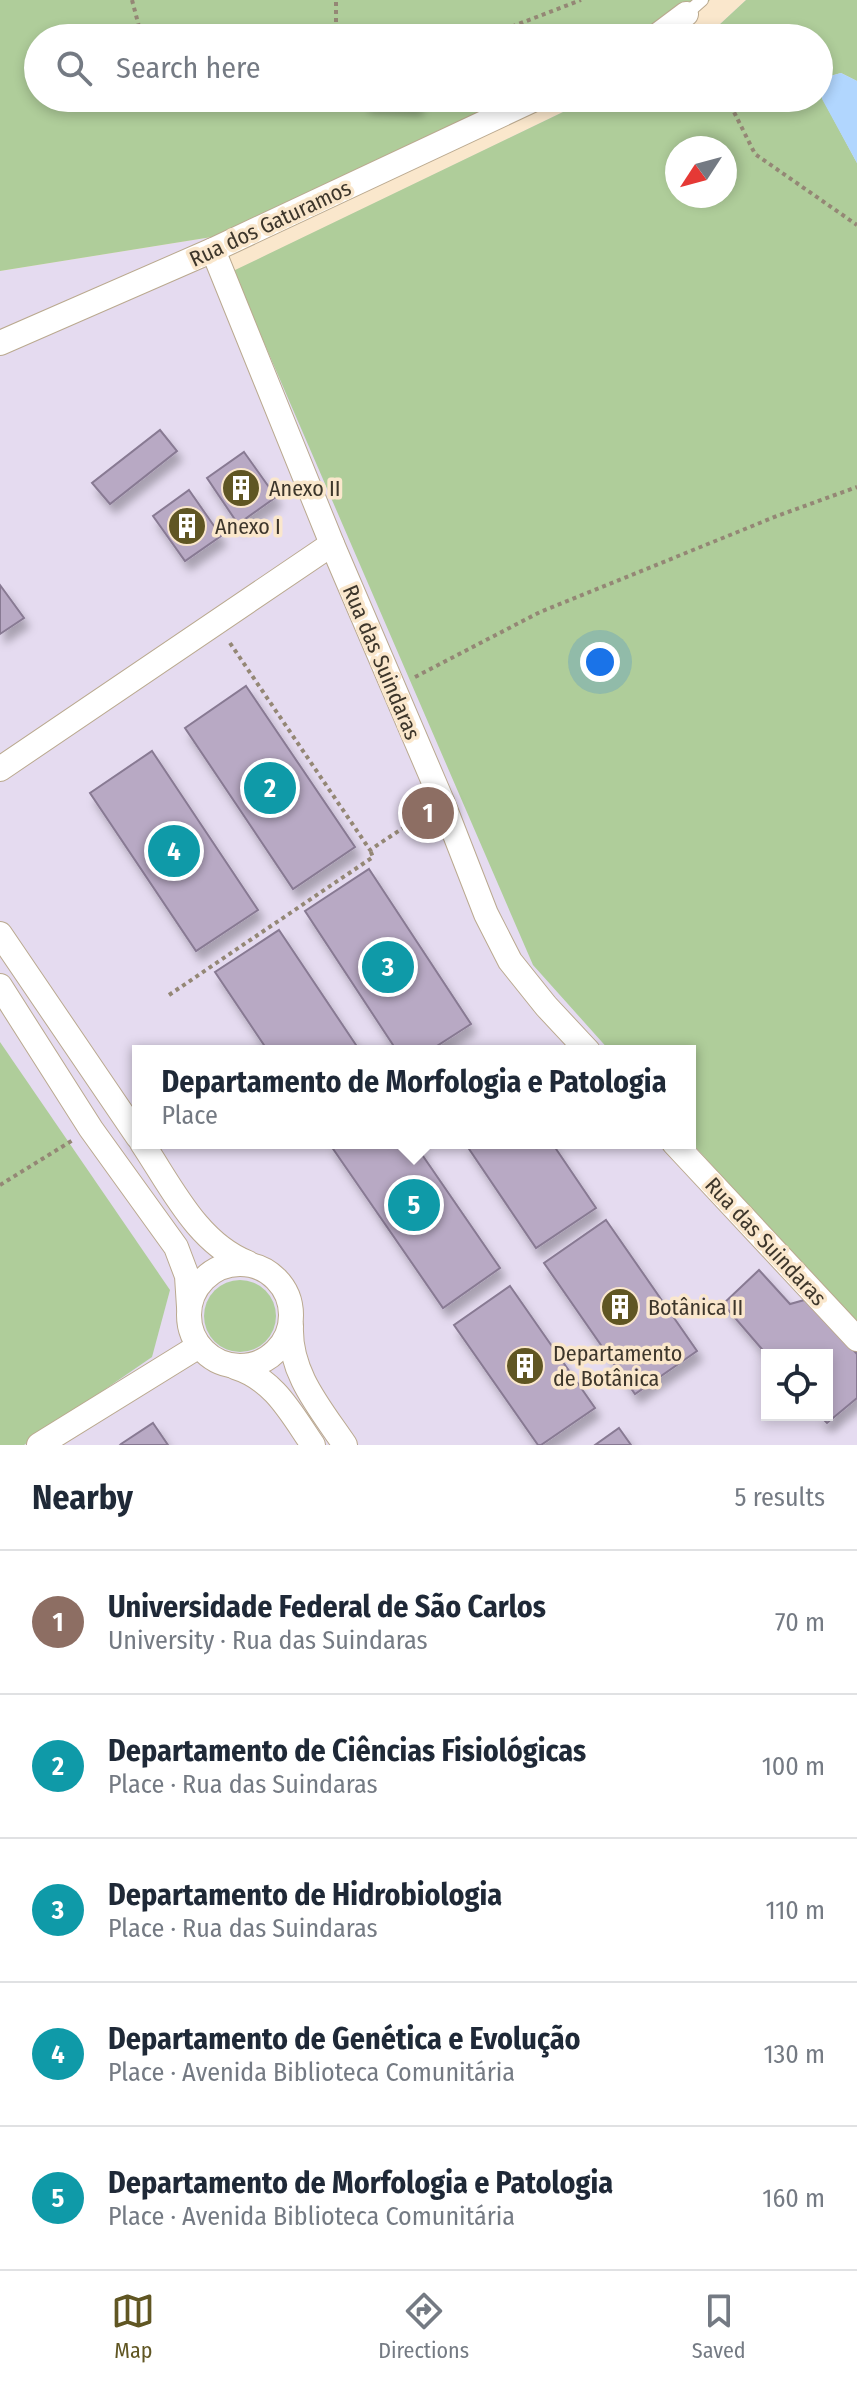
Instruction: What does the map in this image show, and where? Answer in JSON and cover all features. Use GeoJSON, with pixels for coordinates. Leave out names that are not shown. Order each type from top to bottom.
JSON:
{"type":"FeatureCollection","features":[{"type":"Feature","properties":{"kind":"street"},"geometry":{"type":"LineString","coordinates":[[672,24],[694,7]]}},
{"type":"Feature","properties":{"kind":"street","name":"Rua dos Gaturamos"},"geometry":{"type":"LineString","coordinates":[[0,343],[213,250],[507,112]]}},
{"type":"Feature","properties":{"kind":"street","name":"Rua das Suindaras"},"geometry":{"type":"LineString","coordinates":[[213,250],[486,914],[510,961],[582,1045]]}},
{"type":"Feature","properties":{"kind":"street"},"geometry":{"type":"LineString","coordinates":[[0,769],[332,544]]}},
{"type":"Feature","properties":{"kind":"street"},"geometry":{"type":"LineString","coordinates":[[0,934],[132,1128]]}},
{"type":"Feature","properties":{"kind":"street"},"geometry":{"type":"LineString","coordinates":[[0,986],[91,1129],[176,1247],[187,1276],[190,1327],[199,1346],[213,1359],[258,1377],[269,1385],[313,1445]]}},
{"type":"Feature","properties":{"kind":"street"},"geometry":{"type":"LineString","coordinates":[[146,1149],[211,1241],[234,1258],[267,1270],[282,1284],[290,1303],[290,1338],[296,1366],[345,1445]]}},
{"type":"Feature","properties":{"kind":"street","name":"Rua das Suindaras"},"geometry":{"type":"LineString","coordinates":[[680,1149],[857,1339]]}},
{"type":"Feature","properties":{"kind":"street"},"geometry":{"type":"LineString","coordinates":[[189,1307],[196,1288],[209,1273],[227,1264],[248,1263]]}},
{"type":"Feature","properties":{"kind":"street"},"geometry":{"type":"LineString","coordinates":[[232,1366],[252,1365],[271,1357],[284,1342],[291,1323]]}},
{"type":"Feature","properties":{"kind":"street"},"geometry":{"type":"LineString","coordinates":[[39,1445],[199,1346]]}},
{"type":"Feature","properties":{"kind":"path"},"geometry":{"type":"LineString","coordinates":[[132,0],[138,24]]}},
{"type":"Feature","properties":{"kind":"path"},"geometry":{"type":"LineString","coordinates":[[336,0],[336,24]]}},
{"type":"Feature","properties":{"kind":"path"},"geometry":{"type":"LineString","coordinates":[[518,24],[581,0]]}},
{"type":"Feature","properties":{"kind":"path"},"geometry":{"type":"LineString","coordinates":[[734,112],[755,154],[857,225]]}},
{"type":"Feature","properties":{"kind":"path"},"geometry":{"type":"LineString","coordinates":[[394,689],[540,612],[857,487]]}},
{"type":"Feature","properties":{"kind":"path"},"geometry":{"type":"LineString","coordinates":[[169,995],[373,857],[216,623]]}},
{"type":"Feature","properties":{"kind":"path"},"geometry":{"type":"LineString","coordinates":[[370,850],[442,801]]}},
{"type":"Feature","properties":{"kind":"path"},"geometry":{"type":"LineString","coordinates":[[0,1185],[91,1129]]}},
{"type":"Feature","properties":{"kind":"shaded area"},"geometry":{"type":"Polygon","coordinates":[[[746,0],[857,0],[857,1445],[0,1445],[0,271],[218,236],[234,271],[563,112],[833,112],[833,24],[720,24],[746,0]]]}},
{"type":"Feature","properties":{"kind":"green space"},"geometry":{"type":"Polygon","coordinates":[[[0,0],[710,0],[686,24],[24,24],[24,112],[494,112],[218,236],[0,271],[0,0]]]}},
{"type":"Feature","properties":{"kind":"green space"},"geometry":{"type":"Polygon","coordinates":[[[746,0],[857,0],[857,81],[841,73],[833,75],[833,24],[720,24],[746,0]]]}},
{"type":"Feature","properties":{"kind":"green space"},"geometry":{"type":"Polygon","coordinates":[[[563,112],[830,112],[857,163],[857,1326],[696,1148],[696,1045],[605,1045],[533,965],[233,271],[563,112]]]}},
{"type":"Feature","properties":{"kind":"green space"},"geometry":{"type":"Polygon","coordinates":[[[0,1042],[170,1290],[152,1357],[24,1445],[0,1445],[0,1042]]]}},
{"type":"Feature","properties":{"kind":"green space"},"geometry":{"type":"Polygon","coordinates":[[[240,1280],[260,1286],[270,1296],[276,1316],[270,1336],[260,1346],[240,1352],[220,1346],[210,1336],[204,1316],[210,1296],[220,1286],[240,1280]]]}},
{"type":"Feature","properties":{"kind":"water"},"geometry":{"type":"Polygon","coordinates":[[[841,73],[857,81],[857,163],[829,112],[833,112],[833,75],[841,73]]]}},
{"type":"Feature","properties":{"kind":"building"},"geometry":{"type":"Polygon","coordinates":[[[160,430],[177,451],[110,504],[92,483],[160,430]]]}},
{"type":"Feature","properties":{"kind":"building","name":"Anexo II"},"geometry":{"type":"Polygon","coordinates":[[[244,452],[276,497],[238,524],[207,478],[244,452]]]}},
{"type":"Feature","properties":{"kind":"building","name":"Anexo I"},"geometry":{"type":"Polygon","coordinates":[[[189,490],[221,536],[185,561],[153,516],[189,490]]]}},
{"type":"Feature","properties":{"kind":"building"},"geometry":{"type":"Polygon","coordinates":[[[0,585],[24,618],[0,634],[0,585]]]}},
{"type":"Feature","properties":{"kind":"building"},"geometry":{"type":"Polygon","coordinates":[[[246,686],[355,847],[293,889],[185,728],[246,686]]]}},
{"type":"Feature","properties":{"kind":"building"},"geometry":{"type":"Polygon","coordinates":[[[152,751],[258,910],[196,951],[90,793],[152,751]]]}},
{"type":"Feature","properties":{"kind":"building"},"geometry":{"type":"Polygon","coordinates":[[[369,869],[471,1024],[438,1045],[393,1045],[305,911],[369,869]]]}},
{"type":"Feature","properties":{"kind":"building"},"geometry":{"type":"Polygon","coordinates":[[[279,930],[356,1045],[264,1045],[215,972],[279,930]]]}},
{"type":"Feature","properties":{"kind":"building"},"geometry":{"type":"Polygon","coordinates":[[[333,1149],[418,1149],[500,1268],[443,1308],[333,1149]]]}},
{"type":"Feature","properties":{"kind":"building"},"geometry":{"type":"Polygon","coordinates":[[[469,1149],[556,1149],[596,1208],[536,1248],[469,1149]]]}},
{"type":"Feature","properties":{"kind":"building","name":"Botânica II"},"geometry":{"type":"Polygon","coordinates":[[[606,1220],[697,1351],[635,1394],[544,1263],[606,1220]]]}},
{"type":"Feature","properties":{"kind":"building"},"geometry":{"type":"Polygon","coordinates":[[[759,1270],[790,1304],[808,1299],[857,1354],[857,1398],[833,1418],[833,1349],[762,1349],[723,1304],[759,1270]]]}},
{"type":"Feature","properties":{"kind":"building","name":"Departamento de Botânica"},"geometry":{"type":"Polygon","coordinates":[[[510,1286],[595,1408],[541,1445],[538,1445],[454,1325],[510,1286]]]}},
{"type":"Feature","properties":{"kind":"building"},"geometry":{"type":"Polygon","coordinates":[[[153,1423],[168,1445],[120,1445],[121,1444],[153,1423]]]}},
{"type":"Feature","properties":{"kind":"building"},"geometry":{"type":"Polygon","coordinates":[[[619,1428],[631,1445],[595,1445],[619,1428]]]}},
{"type":"Feature","properties":{"kind":"place","name":"Anexo II"},"geometry":{"type":"Point","coordinates":[241,488]}},
{"type":"Feature","properties":{"kind":"place","name":"Anexo I"},"geometry":{"type":"Point","coordinates":[187,526]}},
{"type":"Feature","properties":{"kind":"place","name":"Departamento de Ciências Fisiológicas"},"geometry":{"type":"Point","coordinates":[270,788]}},
{"type":"Feature","properties":{"kind":"place","name":"Universidade Federal de São Carlos"},"geometry":{"type":"Point","coordinates":[428,813]}},
{"type":"Feature","properties":{"kind":"place","name":"Departamento de Genética e Evolução"},"geometry":{"type":"Point","coordinates":[174,851]}},
{"type":"Feature","properties":{"kind":"place","name":"Departamento de Hidrobiologia"},"geometry":{"type":"Point","coordinates":[388,967]}},
{"type":"Feature","properties":{"kind":"place","name":"Departamento de Morfologia e Patologia"},"geometry":{"type":"Point","coordinates":[414,1205]}},
{"type":"Feature","properties":{"kind":"place","name":"Botânica II"},"geometry":{"type":"Point","coordinates":[620,1307]}},
{"type":"Feature","properties":{"kind":"place","name":"Departamento de Botânica"},"geometry":{"type":"Point","coordinates":[525,1366]}}]}
